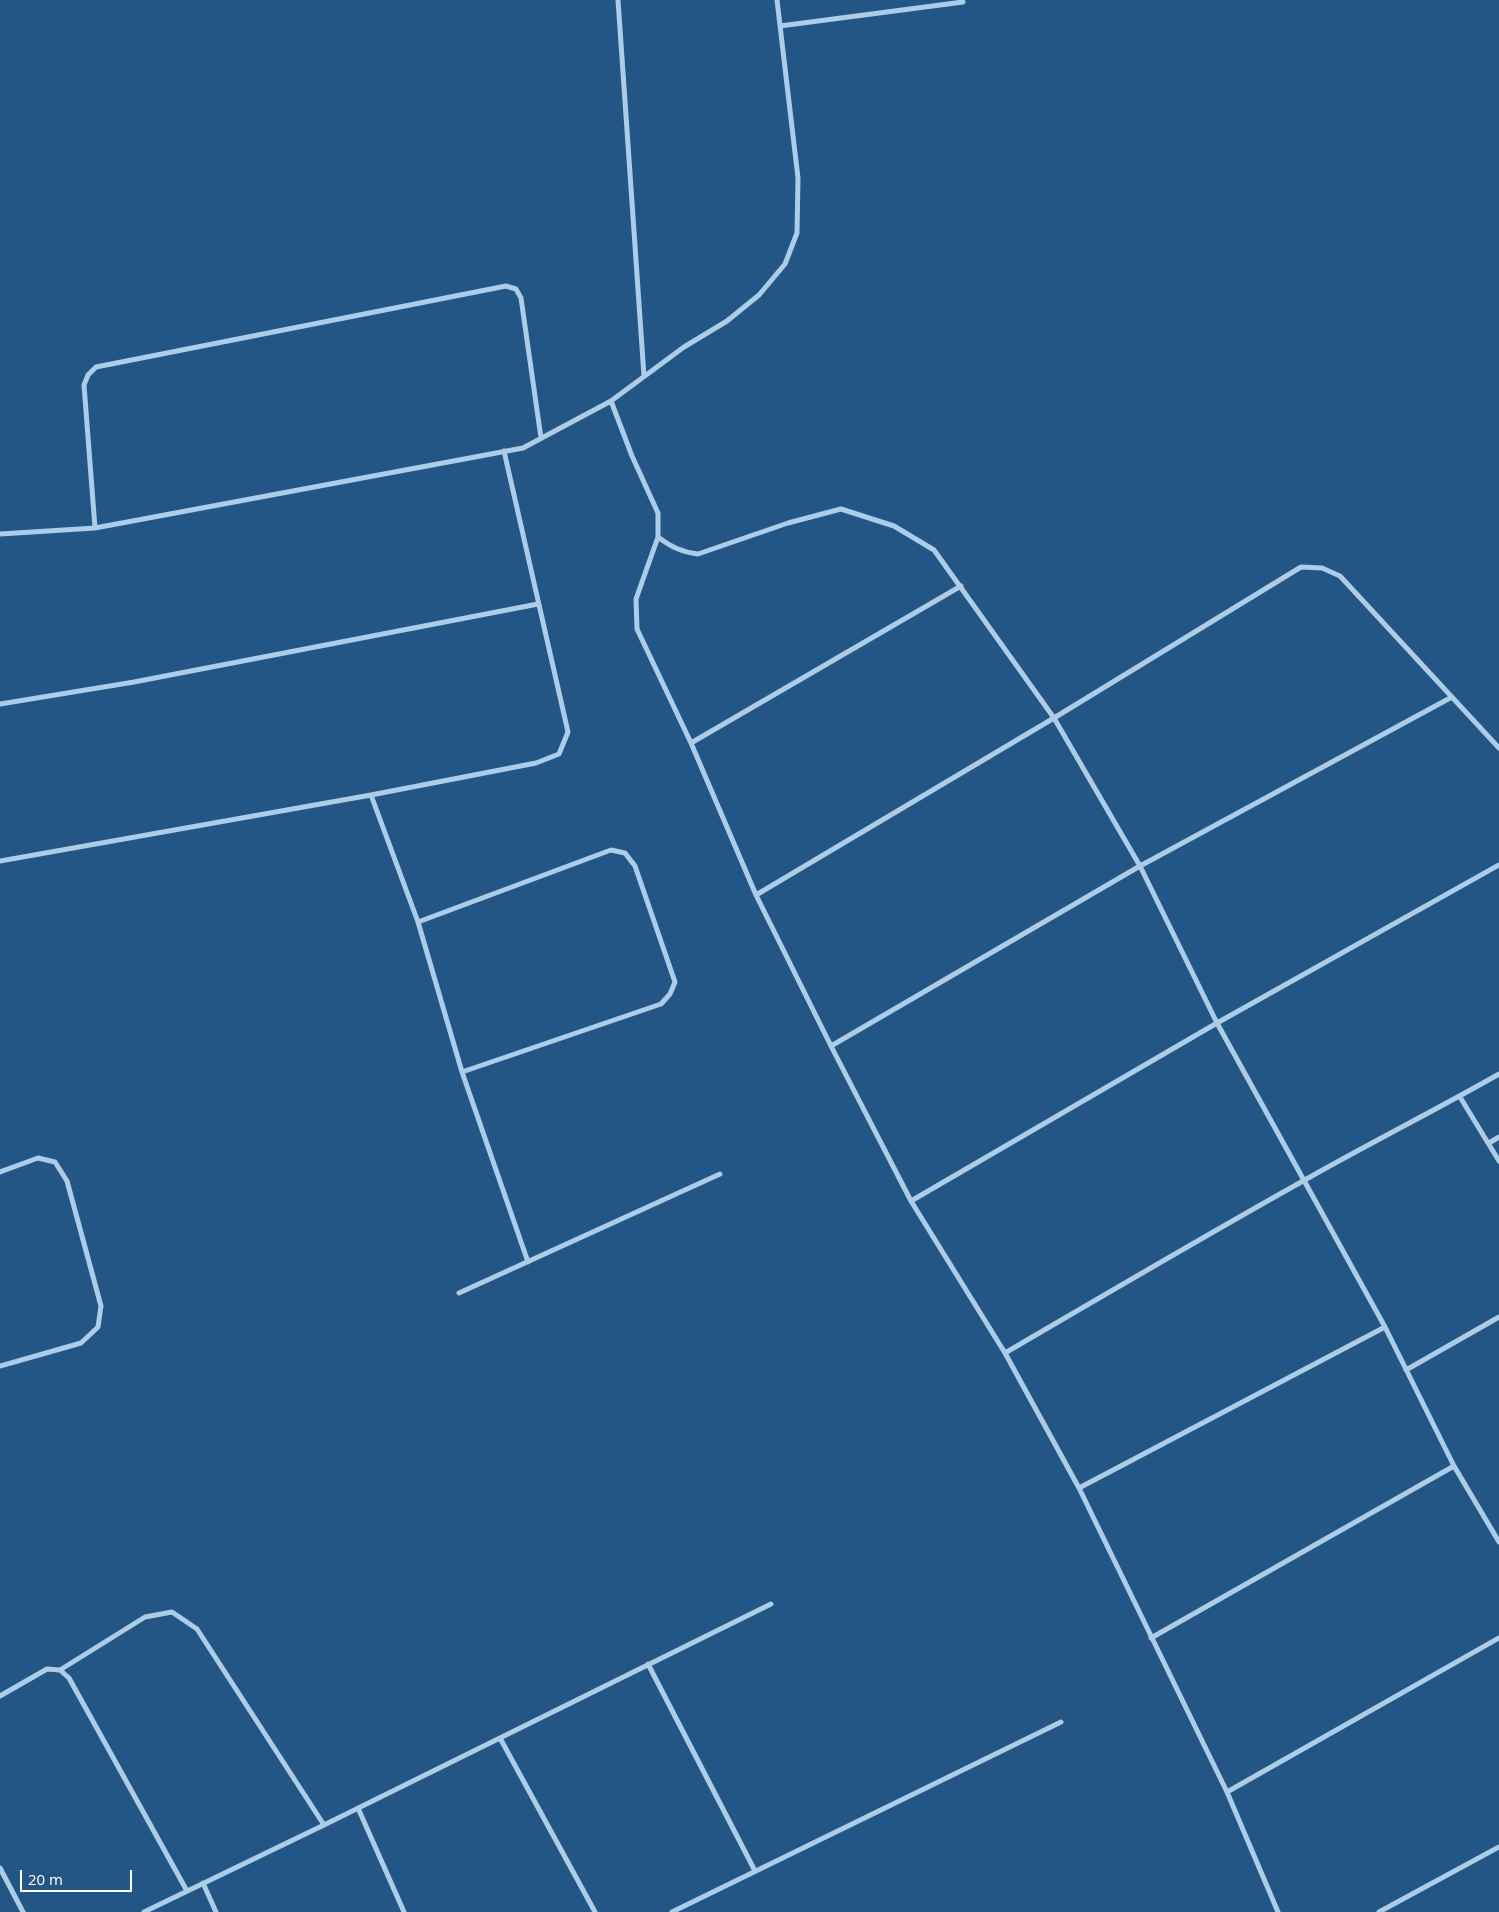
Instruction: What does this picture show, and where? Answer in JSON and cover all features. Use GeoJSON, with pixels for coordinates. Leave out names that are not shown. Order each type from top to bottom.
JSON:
{"type":"FeatureCollection","features":[{"type":"Feature","properties":{"kind":"street"},"geometry":{"type":"LineString","coordinates":[[618,0],[644,376]]}},
{"type":"Feature","properties":{"kind":"street"},"geometry":{"type":"LineString","coordinates":[[0,534],[95,528],[523,448],[611,401],[684,347],[727,321],[759,295],[785,264],[797,233],[798,178],[777,0]]}},
{"type":"Feature","properties":{"kind":"street"},"geometry":{"type":"LineString","coordinates":[[780,26],[963,2]]}},
{"type":"Feature","properties":{"kind":"street"},"geometry":{"type":"LineString","coordinates":[[95,528],[84,385],[88,375],[96,367],[105,365],[506,286],[516,289],[521,298],[541,438]]}},
{"type":"Feature","properties":{"kind":"street"},"geometry":{"type":"LineString","coordinates":[[611,401],[632,456],[658,513],[658,538],[636,599],[637,629],[691,743],[756,895],[831,1046],[911,1201],[1005,1353],[1079,1488],[1228,1792],[1278,1912]]}},
{"type":"Feature","properties":{"kind":"street"},"geometry":{"type":"LineString","coordinates":[[0,862],[371,795],[536,763],[559,754],[568,732],[504,451]]}},
{"type":"Feature","properties":{"kind":"street"},"geometry":{"type":"LineString","coordinates":[[658,538],[672,547],[698,554],[788,523],[841,509],[894,526],[934,550],[1054,718],[1140,866],[1217,1023],[1385,1328],[1454,1466],[1499,1542]]}},
{"type":"Feature","properties":{"kind":"street"},"geometry":{"type":"LineString","coordinates":[[756,895],[1054,718],[1301,567],[1322,568],[1340,576],[1499,748]]}},
{"type":"Feature","properties":{"kind":"street"},"geometry":{"type":"LineString","coordinates":[[691,743],[961,586]]}},
{"type":"Feature","properties":{"kind":"street"},"geometry":{"type":"LineString","coordinates":[[0,704],[134,682],[538,604]]}},
{"type":"Feature","properties":{"kind":"street"},"geometry":{"type":"LineString","coordinates":[[831,1046],[1140,866],[1452,697]]}},
{"type":"Feature","properties":{"kind":"street"},"geometry":{"type":"LineString","coordinates":[[371,795],[418,922],[462,1072],[528,1262]]}},
{"type":"Feature","properties":{"kind":"street"},"geometry":{"type":"LineString","coordinates":[[418,922],[610,850],[625,853],[635,866],[675,982],[670,994],[661,1004],[462,1072]]}},
{"type":"Feature","properties":{"kind":"street"},"geometry":{"type":"LineString","coordinates":[[911,1201],[1217,1023],[1499,865]]}},
{"type":"Feature","properties":{"kind":"street"},"geometry":{"type":"LineString","coordinates":[[1005,1353],[1304,1180],[1460,1097],[1499,1074]]}},
{"type":"Feature","properties":{"kind":"street"},"geometry":{"type":"LineString","coordinates":[[1460,1097],[1499,1161]]}},
{"type":"Feature","properties":{"kind":"street"},"geometry":{"type":"LineString","coordinates":[[1489,1143],[1499,1137]]}},
{"type":"Feature","properties":{"kind":"street"},"geometry":{"type":"LineString","coordinates":[[0,1172],[38,1158],[56,1162],[67,1181],[101,1306],[98,1327],[81,1343],[0,1366]]}},
{"type":"Feature","properties":{"kind":"street"},"geometry":{"type":"LineString","coordinates":[[459,1293],[720,1174]]}},
{"type":"Feature","properties":{"kind":"street"},"geometry":{"type":"LineString","coordinates":[[1406,1370],[1499,1317]]}},
{"type":"Feature","properties":{"kind":"street"},"geometry":{"type":"LineString","coordinates":[[1079,1488],[1385,1328]]}},
{"type":"Feature","properties":{"kind":"street"},"geometry":{"type":"LineString","coordinates":[[1151,1638],[1454,1466]]}},
{"type":"Feature","properties":{"kind":"street"},"geometry":{"type":"LineString","coordinates":[[144,1912],[771,1604]]}},
{"type":"Feature","properties":{"kind":"street"},"geometry":{"type":"LineString","coordinates":[[0,1696],[47,1669],[60,1670],[145,1616],[172,1612],[196,1629],[324,1825]]}},
{"type":"Feature","properties":{"kind":"street"},"geometry":{"type":"LineString","coordinates":[[1228,1792],[1499,1638]]}},
{"type":"Feature","properties":{"kind":"street"},"geometry":{"type":"LineString","coordinates":[[648,1664],[755,1871]]}},
{"type":"Feature","properties":{"kind":"street"},"geometry":{"type":"LineString","coordinates":[[60,1670],[69,1678],[187,1891]]}},
{"type":"Feature","properties":{"kind":"street"},"geometry":{"type":"LineString","coordinates":[[672,1912],[1061,1722]]}},
{"type":"Feature","properties":{"kind":"street"},"geometry":{"type":"LineString","coordinates":[[500,1738],[596,1912]]}},
{"type":"Feature","properties":{"kind":"street"},"geometry":{"type":"LineString","coordinates":[[358,1808],[404,1912]]}},
{"type":"Feature","properties":{"kind":"street"},"geometry":{"type":"LineString","coordinates":[[1379,1912],[1499,1847]]}},
{"type":"Feature","properties":{"kind":"street"},"geometry":{"type":"LineString","coordinates":[[0,1868],[23,1912]]}},
{"type":"Feature","properties":{"kind":"street"},"geometry":{"type":"LineString","coordinates":[[202,1883],[216,1912]]}}]}
